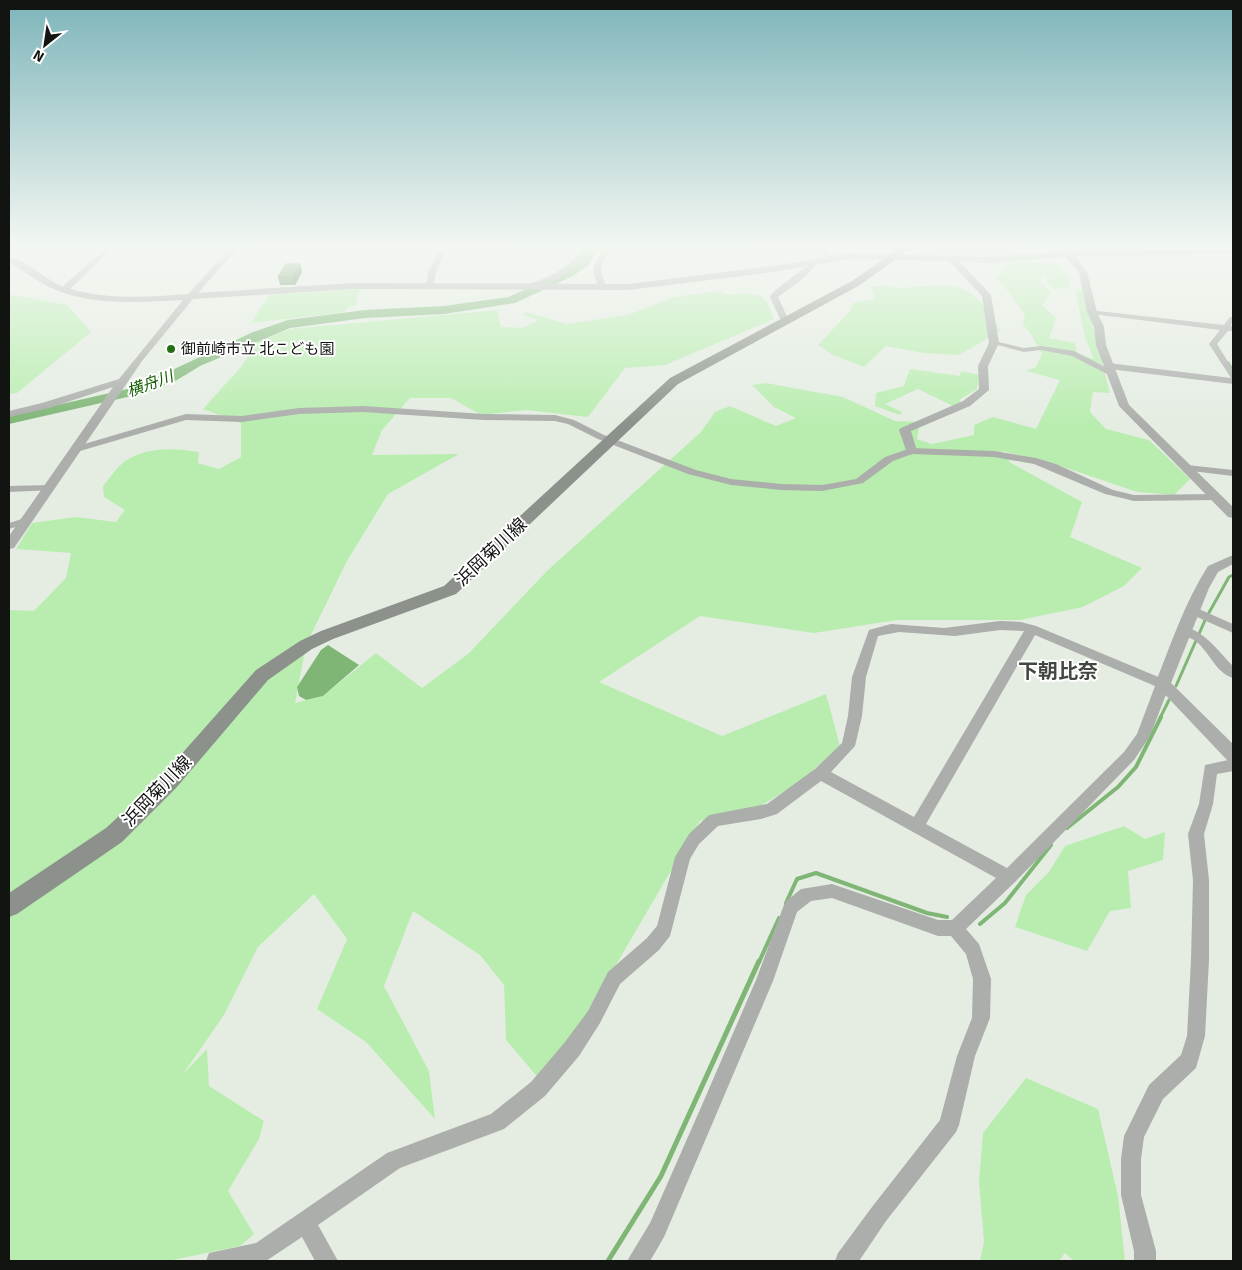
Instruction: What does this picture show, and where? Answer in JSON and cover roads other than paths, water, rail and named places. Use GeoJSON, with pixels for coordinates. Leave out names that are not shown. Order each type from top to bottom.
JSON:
{"type":"FeatureCollection","features":[{"type":"Feature","properties":{"kind":"main road","name":"浜岡菊川線"},"geometry":{"type":"LineString","coordinates":[[9,906],[114,835],[169,782],[262,675],[306,645],[327,635],[450,590],[683,375],[811,307]]}},
{"type":"Feature","properties":{"kind":"street"},"geometry":{"type":"LineString","coordinates":[[9,545],[77,450],[109,400],[182,307]]}},
{"type":"Feature","properties":{"kind":"street"},"geometry":{"type":"LineString","coordinates":[[779,307],[785,321]]}},
{"type":"Feature","properties":{"kind":"street"},"geometry":{"type":"LineString","coordinates":[[911,451],[905,430],[914,424],[968,404],[984,390],[983,366],[994,343],[988,307]]}},
{"type":"Feature","properties":{"kind":"street"},"geometry":{"type":"LineString","coordinates":[[1091,307],[1099,327],[1101,345],[1124,406],[1233,514]]}},
{"type":"Feature","properties":{"kind":"street"},"geometry":{"type":"LineString","coordinates":[[1092,312],[1230,329]]}},
{"type":"Feature","properties":{"kind":"street"},"geometry":{"type":"LineString","coordinates":[[1233,319],[1230,329],[1216,338],[1214,348],[1233,376]]}},
{"type":"Feature","properties":{"kind":"street"},"geometry":{"type":"LineString","coordinates":[[994,343],[1024,350],[1041,348],[1066,351],[1110,370],[1233,381]]}},
{"type":"Feature","properties":{"kind":"street"},"geometry":{"type":"LineString","coordinates":[[9,414],[120,385]]}},
{"type":"Feature","properties":{"kind":"street"},"geometry":{"type":"LineString","coordinates":[[77,450],[186,417],[242,419],[330,408],[484,417],[555,418],[571,422],[660,461],[713,478],[781,487],[822,488],[859,481],[889,459],[911,451],[994,454],[1036,461],[1052,466],[1109,492],[1134,498],[1217,497]]}},
{"type":"Feature","properties":{"kind":"street"},"geometry":{"type":"LineString","coordinates":[[1187,468],[1233,474]]}},
{"type":"Feature","properties":{"kind":"street"},"geometry":{"type":"LineString","coordinates":[[9,489],[50,488]]}},
{"type":"Feature","properties":{"kind":"street"},"geometry":{"type":"LineString","coordinates":[[9,526],[25,521]]}},
{"type":"Feature","properties":{"kind":"street"},"geometry":{"type":"LineString","coordinates":[[638,1261],[656,1230],[712,1103],[764,981],[791,907],[807,894],[832,891],[938,928],[955,928],[1009,877],[1129,756],[1143,736],[1163,684],[1192,635],[1195,612],[1213,569],[1233,560]]}},
{"type":"Feature","properties":{"kind":"street"},"geometry":{"type":"LineString","coordinates":[[1195,612],[1233,629]]}},
{"type":"Feature","properties":{"kind":"street"},"geometry":{"type":"LineString","coordinates":[[217,1261],[260,1253],[394,1160],[497,1122],[538,1089],[572,1049],[594,1017],[614,978],[653,944],[664,930],[683,857],[694,839],[714,820],[761,814],[772,809],[820,772],[848,746],[855,716],[859,677],[873,633],[897,626],[945,632],[1019,624],[1032,628],[1163,684],[1233,755]]}},
{"type":"Feature","properties":{"kind":"street"},"geometry":{"type":"LineString","coordinates":[[917,825],[1032,628]]}},
{"type":"Feature","properties":{"kind":"street"},"geometry":{"type":"LineString","coordinates":[[1192,635],[1233,673]]}},
{"type":"Feature","properties":{"kind":"street"},"geometry":{"type":"LineString","coordinates":[[1145,1261],[1145,1250],[1131,1195],[1131,1159],[1134,1136],[1156,1092],[1188,1061],[1196,1036],[1200,960],[1201,880],[1196,834],[1206,804],[1210,769],[1233,765]]}},
{"type":"Feature","properties":{"kind":"street"},"geometry":{"type":"LineString","coordinates":[[820,772],[1009,877]]}},
{"type":"Feature","properties":{"kind":"street"},"geometry":{"type":"LineString","coordinates":[[846,1261],[879,1214],[949,1125],[966,1056],[981,1018],[982,979],[974,950],[955,928]]}},
{"type":"Feature","properties":{"kind":"street"},"geometry":{"type":"LineString","coordinates":[[305,1222],[327,1261]]}},
{"type":"Feature","properties":{"kind":"waterway","name":"横舟川"},"geometry":{"type":"LineString","coordinates":[[9,420],[140,390],[172,377],[195,363],[288,324],[365,314],[462,307]]}},
{"type":"Feature","properties":{"kind":"waterway"},"geometry":{"type":"LineString","coordinates":[[1228,362],[1233,370]]}},
{"type":"Feature","properties":{"kind":"waterway"},"geometry":{"type":"LineString","coordinates":[[1176,686],[1206,618],[1229,577],[1233,575]]}},
{"type":"Feature","properties":{"kind":"waterway"},"geometry":{"type":"LineString","coordinates":[[1160,718],[1169,700]]}},
{"type":"Feature","properties":{"kind":"waterway"},"geometry":{"type":"LineString","coordinates":[[1067,828],[1118,787],[1136,767],[1161,717]]}},
{"type":"Feature","properties":{"kind":"waterway"},"geometry":{"type":"LineString","coordinates":[[980,924],[1005,903],[1051,845]]}},
{"type":"Feature","properties":{"kind":"waterway"},"geometry":{"type":"LineString","coordinates":[[786,903],[797,879],[816,873],[927,913],[947,917]]}},
{"type":"Feature","properties":{"kind":"waterway"},"geometry":{"type":"LineString","coordinates":[[759,962],[779,918]]}},
{"type":"Feature","properties":{"kind":"waterway"},"geometry":{"type":"LineString","coordinates":[[608,1261],[661,1176],[759,961]]}},
{"type":"Feature","properties":{"kind":"place","name":"御前崎市立 北こども園"},"geometry":{"type":"Point","coordinates":[171,349]}},
{"type":"Feature","properties":{"kind":"district","name":"下朝比奈"},"geometry":{"type":"Point","coordinates":[1058,671]}}]}
